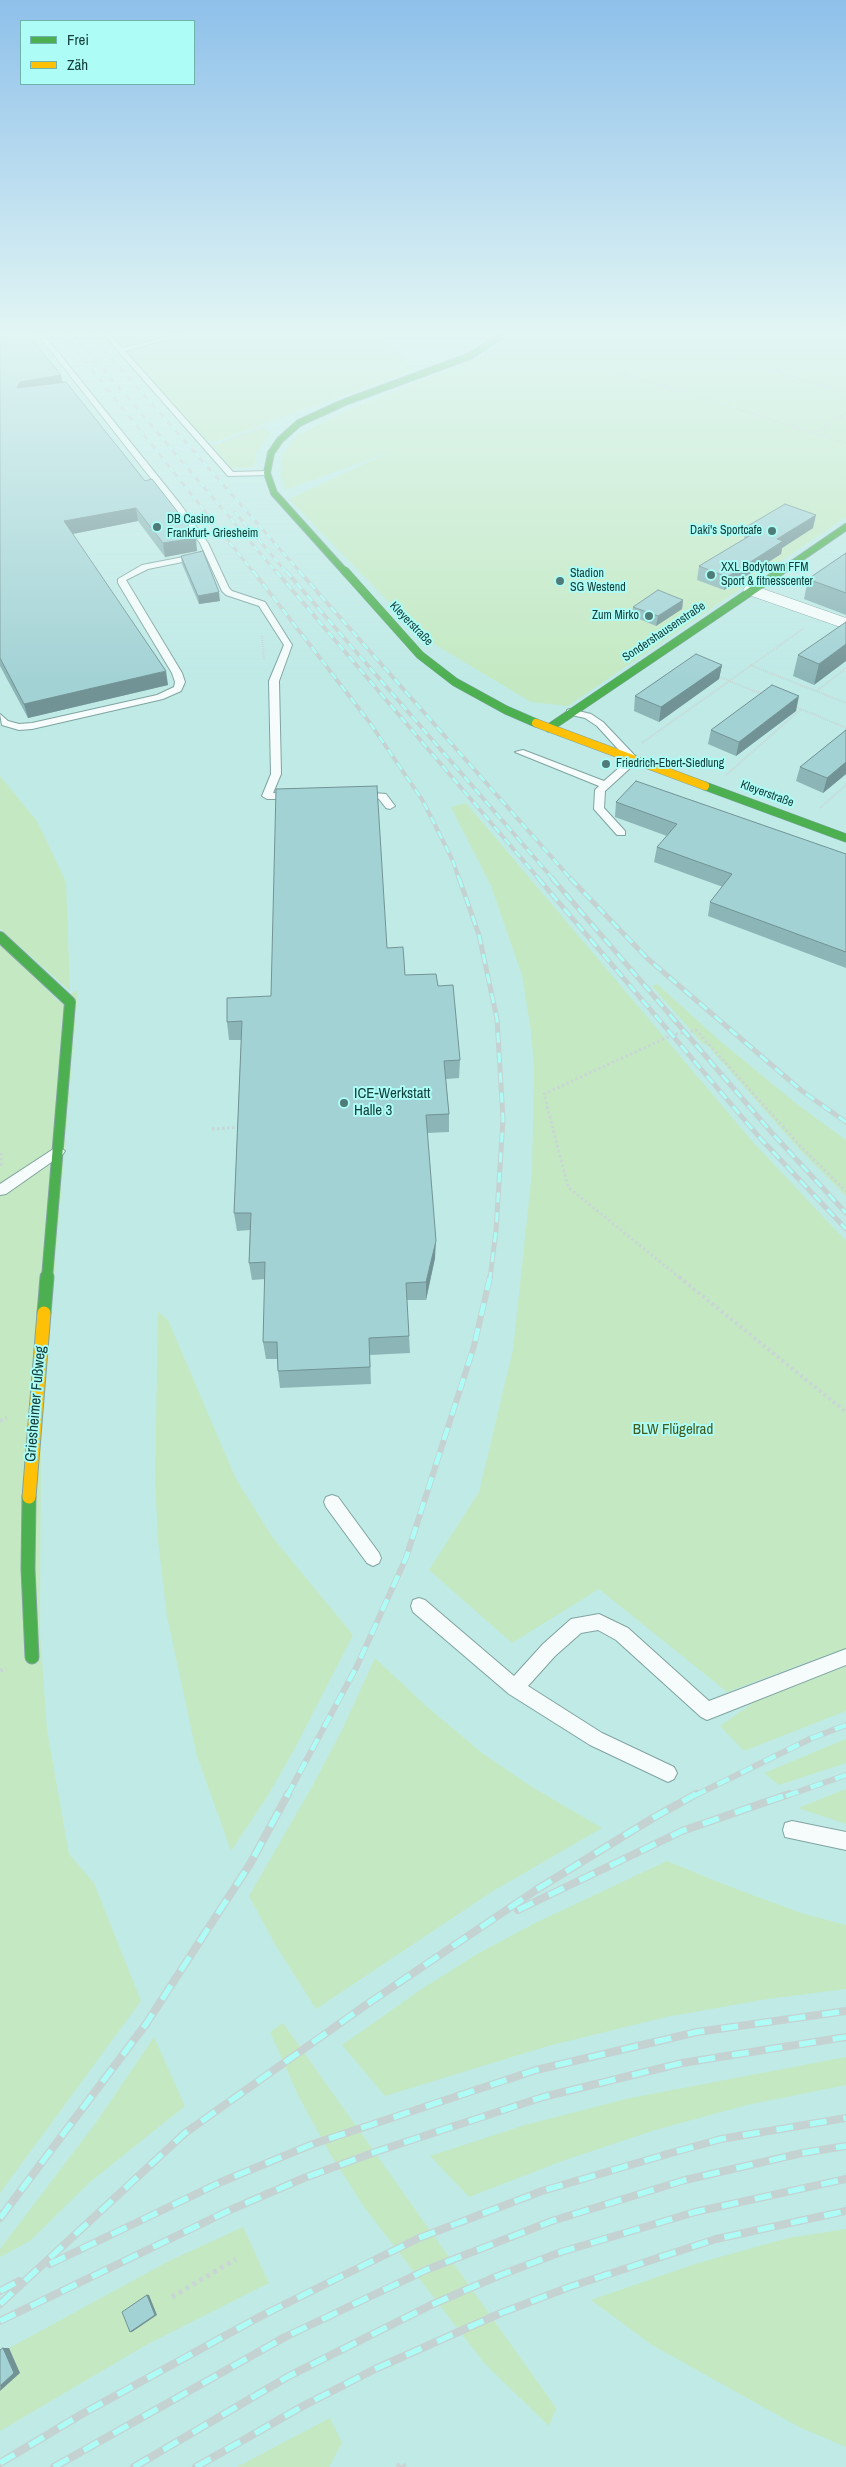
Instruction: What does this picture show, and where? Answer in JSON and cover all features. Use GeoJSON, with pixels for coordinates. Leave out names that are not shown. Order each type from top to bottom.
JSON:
{"type":"FeatureCollection","features":[{"type":"Feature","properties":{"kind":"street"},"geometry":{"type":"LineString","coordinates":[[267,473],[272,451]]}},
{"type":"Feature","properties":{"kind":"street","name":"Kleyerstraße"},"geometry":{"type":"LineString","coordinates":[[267,473],[274,493],[282,504],[420,655],[454,682],[506,710],[548,728],[846,838]]}},
{"type":"Feature","properties":{"kind":"street","name":"Sondershausenstraße"},"geometry":{"type":"LineString","coordinates":[[548,728],[846,527]]}},
{"type":"Feature","properties":{"kind":"street"},"geometry":{"type":"LineString","coordinates":[[752,590],[846,624]]}},
{"type":"Feature","properties":{"kind":"street","name":"Griesheimer Fußweg"},"geometry":{"type":"LineString","coordinates":[[0,937],[70,1002],[28,1510],[28,1570],[32,1657]]}},
{"type":"Feature","properties":{"kind":"lane"},"geometry":{"type":"LineString","coordinates":[[132,451],[178,507],[209,554],[225,589],[233,594],[258,602],[268,613],[288,645],[273,690],[276,774],[268,796],[303,797]]}},
{"type":"Feature","properties":{"kind":"lane"},"geometry":{"type":"LineString","coordinates":[[211,451],[231,474],[267,473]]}},
{"type":"Feature","properties":{"kind":"lane"},"geometry":{"type":"LineString","coordinates":[[0,717],[5,723],[19,727],[32,726],[160,697],[178,689],[180,682],[177,673],[122,583],[122,579],[145,567],[209,554]]}},
{"type":"Feature","properties":{"kind":"lane"},"geometry":{"type":"LineString","coordinates":[[570,712],[588,716],[600,724],[634,760],[600,790],[599,809],[622,834]]}},
{"type":"Feature","properties":{"kind":"lane"},"geometry":{"type":"LineString","coordinates":[[520,752],[605,785]]}},
{"type":"Feature","properties":{"kind":"lane"},"geometry":{"type":"LineString","coordinates":[[347,796],[382,796],[390,806]]}},
{"type":"Feature","properties":{"kind":"lane"},"geometry":{"type":"LineString","coordinates":[[1,1190],[58,1151]]}},
{"type":"Feature","properties":{"kind":"lane"},"geometry":{"type":"LineString","coordinates":[[332,1502],[373,1558]]}},
{"type":"Feature","properties":{"kind":"lane"},"geometry":{"type":"LineString","coordinates":[[419,1606],[516,1688],[596,1739],[668,1773]]}},
{"type":"Feature","properties":{"kind":"lane"},"geometry":{"type":"LineString","coordinates":[[516,1688],[549,1650],[577,1625],[599,1622],[622,1634],[707,1712],[846,1657]]}},
{"type":"Feature","properties":{"kind":"lane"},"geometry":{"type":"LineString","coordinates":[[792,1830],[846,1841]]}},
{"type":"Feature","properties":{"kind":"path"},"geometry":{"type":"LineString","coordinates":[[268,613],[261,620],[262,645],[267,681],[273,690]]}},
{"type":"Feature","properties":{"kind":"path"},"geometry":{"type":"LineString","coordinates":[[638,746],[822,615]]}},
{"type":"Feature","properties":{"kind":"path"},"geometry":{"type":"LineString","coordinates":[[750,665],[846,703]]}},
{"type":"Feature","properties":{"kind":"path"},"geometry":{"type":"LineString","coordinates":[[816,692],[846,668]]}},
{"type":"Feature","properties":{"kind":"path"},"geometry":{"type":"LineString","coordinates":[[712,674],[765,695]]}},
{"type":"Feature","properties":{"kind":"path"},"geometry":{"type":"LineString","coordinates":[[792,705],[846,728]]}},
{"type":"Feature","properties":{"kind":"path"},"geometry":{"type":"LineString","coordinates":[[733,779],[724,776],[800,709]]}},
{"type":"Feature","properties":{"kind":"path"},"geometry":{"type":"LineString","coordinates":[[804,822],[846,786]]}},
{"type":"Feature","properties":{"kind":"path"},"geometry":{"type":"LineString","coordinates":[[819,809],[828,812]]}},
{"type":"Feature","properties":{"kind":"path"},"geometry":{"type":"LineString","coordinates":[[846,1192],[804,1150],[696,1030],[672,1034],[544,1094],[568,1187],[846,1412]]}},
{"type":"Feature","properties":{"kind":"path"},"geometry":{"type":"LineString","coordinates":[[212,1129],[242,1127]]}},
{"type":"Feature","properties":{"kind":"path"},"geometry":{"type":"LineString","coordinates":[[172,2297],[236,2259]]}},
{"type":"Feature","properties":{"kind":"path"},"geometry":{"type":"LineString","coordinates":[[396,2467],[402,2463],[404,2467]]}},
{"type":"Feature","properties":{"kind":"green space"},"geometry":{"type":"Polygon","coordinates":[[[217,451],[257,451],[254,467],[231,468],[217,451]]]}},
{"type":"Feature","properties":{"kind":"green space","name":"Stadion SG Westend"},"geometry":{"type":"Polygon","coordinates":[[[285,451],[392,451],[285,490],[281,474],[281,457],[285,451]]]}},
{"type":"Feature","properties":{"kind":"green space","name":"Stadion SG Westend"},"geometry":{"type":"Polygon","coordinates":[[[392,451],[846,451],[846,517],[568,706],[531,702],[424,638],[289,499],[392,451]]]}},
{"type":"Feature","properties":{"kind":"green space"},"geometry":{"type":"Polygon","coordinates":[[[0,776],[37,821],[66,882],[70,991],[0,929],[0,776]]]}},
{"type":"Feature","properties":{"kind":"green space","name":"BLW Flügelrad"},"geometry":{"type":"Polygon","coordinates":[[[466,803],[752,1141],[846,1241],[846,1648],[727,1692],[599,1589],[512,1643],[429,1570],[479,1492],[513,1350],[532,1172],[534,1068],[531,1031],[522,975],[491,886],[451,807],[466,803]]]}},
{"type":"Feature","properties":{"kind":"green space"},"geometry":{"type":"Polygon","coordinates":[[[0,942],[58,1001],[78,990],[41,1435],[40,1632],[47,1730],[69,1854],[94,1883],[141,2001],[0,2193],[0,942]]]}},
{"type":"Feature","properties":{"kind":"green space"},"geometry":{"type":"Polygon","coordinates":[[[657,984],[720,1041],[798,1105],[846,1140],[846,1196],[800,1150],[707,1045],[702,1043],[652,986],[657,984]]]}},
{"type":"Feature","properties":{"kind":"green space"},"geometry":{"type":"Polygon","coordinates":[[[158,1312],[168,1320],[236,1479],[273,1538],[353,1635],[295,1748],[267,1797],[231,1851],[197,1756],[167,1616],[158,1541],[155,1479],[158,1312]]]}},
{"type":"Feature","properties":{"kind":"green space"},"geometry":{"type":"Polygon","coordinates":[[[375,1658],[425,1705],[482,1753],[532,1787],[602,1828],[493,1891],[316,2009],[276,1946],[249,1896],[314,1783],[342,1730],[375,1658]]]}},
{"type":"Feature","properties":{"kind":"green space"},"geometry":{"type":"Polygon","coordinates":[[[846,1666],[846,1711],[744,1751],[720,1726],[754,1702],[846,1666]]]}},
{"type":"Feature","properties":{"kind":"green space"},"geometry":{"type":"Polygon","coordinates":[[[846,1739],[846,1763],[779,1785],[764,1773],[846,1739]]]}},
{"type":"Feature","properties":{"kind":"green space"},"geometry":{"type":"Polygon","coordinates":[[[846,1789],[846,1824],[798,1808],[846,1789]]]}},
{"type":"Feature","properties":{"kind":"green space"},"geometry":{"type":"Polygon","coordinates":[[[667,1861],[801,1913],[846,1925],[846,1989],[767,1999],[666,2017],[548,2046],[385,2096],[342,2045],[423,1988],[479,1953],[535,1923],[667,1861]]]}},
{"type":"Feature","properties":{"kind":"green space"},"geometry":{"type":"Polygon","coordinates":[[[283,2023],[556,2408],[549,2426],[485,2364],[364,2207],[329,2152],[299,2097],[270,2032],[283,2023]]]}},
{"type":"Feature","properties":{"kind":"green space"},"geometry":{"type":"Polygon","coordinates":[[[154,2037],[185,2106],[90,2182],[30,2241],[0,2257],[0,2249],[95,2124],[154,2037]]]}},
{"type":"Feature","properties":{"kind":"green space"},"geometry":{"type":"Polygon","coordinates":[[[846,2057],[846,2085],[747,2105],[655,2130],[565,2160],[469,2197],[430,2156],[525,2125],[630,2098],[846,2057]]]}},
{"type":"Feature","properties":{"kind":"green space"},"geometry":{"type":"Polygon","coordinates":[[[243,2227],[269,2283],[146,2345],[0,2431],[0,2353],[169,2261],[243,2227]]]}},
{"type":"Feature","properties":{"kind":"green space"},"geometry":{"type":"Polygon","coordinates":[[[846,2229],[846,2447],[799,2427],[652,2345],[591,2300],[695,2264],[788,2238],[846,2229]]]}},
{"type":"Feature","properties":{"kind":"green space"},"geometry":{"type":"Polygon","coordinates":[[[330,2418],[342,2443],[329,2467],[237,2467],[330,2418]]]}},
{"type":"Feature","properties":{"kind":"building"},"geometry":{"type":"Polygon","coordinates":[[[0,451],[121,451],[145,481],[152,479],[196,538],[163,543],[136,508],[64,521],[166,671],[24,704],[0,658],[0,451]]]}},
{"type":"Feature","properties":{"kind":"building"},"geometry":{"type":"Polygon","coordinates":[[[785,504],[816,515],[777,539],[783,541],[727,577],[699,566],[756,532],[762,534],[746,527],[785,504]]]}},
{"type":"Feature","properties":{"kind":"building"},"geometry":{"type":"Polygon","coordinates":[[[203,551],[219,592],[198,596],[181,556],[203,551]]]}},
{"type":"Feature","properties":{"kind":"building"},"geometry":{"type":"Polygon","coordinates":[[[846,553],[846,593],[808,579],[846,553]]]}},
{"type":"Feature","properties":{"kind":"building"},"geometry":{"type":"Polygon","coordinates":[[[658,590],[683,600],[658,616],[633,607],[658,590]]]}},
{"type":"Feature","properties":{"kind":"building"},"geometry":{"type":"Polygon","coordinates":[[[846,622],[846,644],[819,664],[798,655],[846,622]]]}},
{"type":"Feature","properties":{"kind":"building"},"geometry":{"type":"Polygon","coordinates":[[[696,654],[722,665],[661,707],[635,696],[696,654]]]}},
{"type":"Feature","properties":{"kind":"building"},"geometry":{"type":"Polygon","coordinates":[[[772,685],[799,696],[739,742],[711,730],[772,685]]]}},
{"type":"Feature","properties":{"kind":"building"},"geometry":{"type":"Polygon","coordinates":[[[846,730],[846,762],[827,778],[800,767],[846,730]]]}},
{"type":"Feature","properties":{"kind":"building"},"geometry":{"type":"Polygon","coordinates":[[[636,781],[846,854],[846,952],[710,902],[732,874],[657,847],[677,824],[616,802],[636,781]]]}},
{"type":"Feature","properties":{"kind":"building","name":"ICE-Werkstatt Halle 3"},"geometry":{"type":"Polygon","coordinates":[[[377,786],[387,948],[403,947],[405,975],[436,974],[438,986],[453,985],[460,1060],[444,1061],[449,1114],[426,1115],[436,1241],[426,1282],[406,1283],[409,1336],[369,1338],[370,1367],[278,1371],[277,1342],[263,1342],[265,1262],[249,1263],[251,1213],[234,1213],[242,1021],[227,1022],[227,998],[271,996],[276,789],[377,786]]]}},
{"type":"Feature","properties":{"kind":"building"},"geometry":{"type":"Polygon","coordinates":[[[147,2295],[155,2315],[130,2332],[122,2312],[147,2295]]]}},
{"type":"Feature","properties":{"kind":"building"},"geometry":{"type":"Polygon","coordinates":[[[3,2348],[14,2373],[0,2386],[0,2350],[3,2348]]]}},
{"type":"Feature","properties":{"kind":"railway"},"geometry":{"type":"LineString","coordinates":[[157,451],[254,573]]}},
{"type":"Feature","properties":{"kind":"railway"},"geometry":{"type":"LineString","coordinates":[[173,451],[277,573]]}},
{"type":"Feature","properties":{"kind":"railway"},"geometry":{"type":"LineString","coordinates":[[194,451],[301,573]]}},
{"type":"Feature","properties":{"kind":"railway"},"geometry":{"type":"LineString","coordinates":[[235,512],[287,573]]}},
{"type":"Feature","properties":{"kind":"railway"},"geometry":{"type":"LineString","coordinates":[[253,571],[370,723],[423,801],[453,861],[459,879]]}},
{"type":"Feature","properties":{"kind":"railway"},"geometry":{"type":"LineString","coordinates":[[276,571],[539,879]]}},
{"type":"Feature","properties":{"kind":"railway"},"geometry":{"type":"LineString","coordinates":[[286,571],[553,879]]}},
{"type":"Feature","properties":{"kind":"railway"},"geometry":{"type":"LineString","coordinates":[[299,571],[571,879]]}},
{"type":"Feature","properties":{"kind":"railway"},"geometry":{"type":"LineString","coordinates":[[459,878],[479,935],[497,1019],[503,1119],[496,1231],[490,1278]]}},
{"type":"Feature","properties":{"kind":"railway"},"geometry":{"type":"LineString","coordinates":[[538,878],[760,1138],[846,1229]]}},
{"type":"Feature","properties":{"kind":"railway"},"geometry":{"type":"LineString","coordinates":[[552,878],[772,1133],[846,1213]]}},
{"type":"Feature","properties":{"kind":"railway"},"geometry":{"type":"LineString","coordinates":[[570,878],[648,959],[802,1091],[846,1122]]}},
{"type":"Feature","properties":{"kind":"railway"},"geometry":{"type":"LineString","coordinates":[[287,1796],[357,1666],[406,1558],[474,1346],[490,1277]]}},
{"type":"Feature","properties":{"kind":"railway"},"geometry":{"type":"LineString","coordinates":[[694,1796],[812,1738],[846,1725]]}},
{"type":"Feature","properties":{"kind":"railway"},"geometry":{"type":"LineString","coordinates":[[786,1796],[846,1775]]}},
{"type":"Feature","properties":{"kind":"railway"},"geometry":{"type":"LineString","coordinates":[[0,2218],[146,2024],[250,1864],[288,1794]]}},
{"type":"Feature","properties":{"kind":"railway"},"geometry":{"type":"LineString","coordinates":[[0,2304],[185,2133],[363,2007],[536,1890],[653,1818],[696,1794]]}},
{"type":"Feature","properties":{"kind":"railway"},"geometry":{"type":"LineString","coordinates":[[518,1910],[682,1831],[789,1794]]}},
{"type":"Feature","properties":{"kind":"railway"},"geometry":{"type":"LineString","coordinates":[[50,2264],[221,2182],[313,2144],[536,2070],[697,2032],[846,2011]]}},
{"type":"Feature","properties":{"kind":"railway"},"geometry":{"type":"LineString","coordinates":[[0,2321],[230,2210],[304,2178],[381,2150],[543,2097],[682,2063],[846,2037]]}},
{"type":"Feature","properties":{"kind":"railway"},"geometry":{"type":"LineString","coordinates":[[0,2463],[82,2414],[261,2316],[419,2238],[542,2191],[671,2153],[721,2139],[846,2118]]}},
{"type":"Feature","properties":{"kind":"railway"},"geometry":{"type":"LineString","coordinates":[[54,2467],[285,2337],[426,2270],[552,2221],[685,2180],[802,2153],[846,2146]]}},
{"type":"Feature","properties":{"kind":"railway"},"geometry":{"type":"LineString","coordinates":[[134,2467],[289,2376],[431,2305],[498,2276],[561,2252],[695,2212],[846,2179]]}},
{"type":"Feature","properties":{"kind":"railway"},"geometry":{"type":"LineString","coordinates":[[196,2467],[303,2406],[375,2369],[501,2313],[572,2286],[716,2239],[846,2211]]}},
{"type":"Feature","properties":{"kind":"railway"},"geometry":{"type":"LineString","coordinates":[[0,2291],[19,2281]]}},
{"type":"Feature","properties":{"kind":"traffic: fast"},"geometry":{"type":"LineString","coordinates":[[272,451],[267,473],[274,493],[420,655],[455,682],[506,710],[536,723]]}},
{"type":"Feature","properties":{"kind":"traffic: fast"},"geometry":{"type":"LineString","coordinates":[[549,728],[846,527]]}},
{"type":"Feature","properties":{"kind":"traffic: fast"},"geometry":{"type":"LineString","coordinates":[[705,786],[846,838]]}},
{"type":"Feature","properties":{"kind":"traffic: fast"},"geometry":{"type":"LineString","coordinates":[[0,937],[70,1002],[44,1313]]}},
{"type":"Feature","properties":{"kind":"traffic: fast"},"geometry":{"type":"LineString","coordinates":[[29,1497],[28,1569],[32,1657]]}},
{"type":"Feature","properties":{"kind":"traffic: slow"},"geometry":{"type":"LineString","coordinates":[[536,723],[705,786]]}},
{"type":"Feature","properties":{"kind":"traffic: slow"},"geometry":{"type":"LineString","coordinates":[[29,1497],[44,1313]]}},
{"type":"Feature","properties":{"kind":"place","name":"DB Casino Frankfurt- Griesheim"},"geometry":{"type":"Point","coordinates":[157,527]}},
{"type":"Feature","properties":{"kind":"place","name":"Daki's Sportcafe"},"geometry":{"type":"Point","coordinates":[772,531]}},
{"type":"Feature","properties":{"kind":"place","name":"XXL Bodytown FFM Sport & fitnesscenter"},"geometry":{"type":"Point","coordinates":[711,575]}},
{"type":"Feature","properties":{"kind":"place","name":"Stadion SG Westend"},"geometry":{"type":"Point","coordinates":[560,581]}},
{"type":"Feature","properties":{"kind":"place","name":"Zum Mirko"},"geometry":{"type":"Point","coordinates":[649,616]}},
{"type":"Feature","properties":{"kind":"place","name":"Friedrich-Ebert-Siedlung"},"geometry":{"type":"Point","coordinates":[606,764]}},
{"type":"Feature","properties":{"kind":"place","name":"ICE-Werkstatt Halle 3"},"geometry":{"type":"Point","coordinates":[344,1103]}}]}
